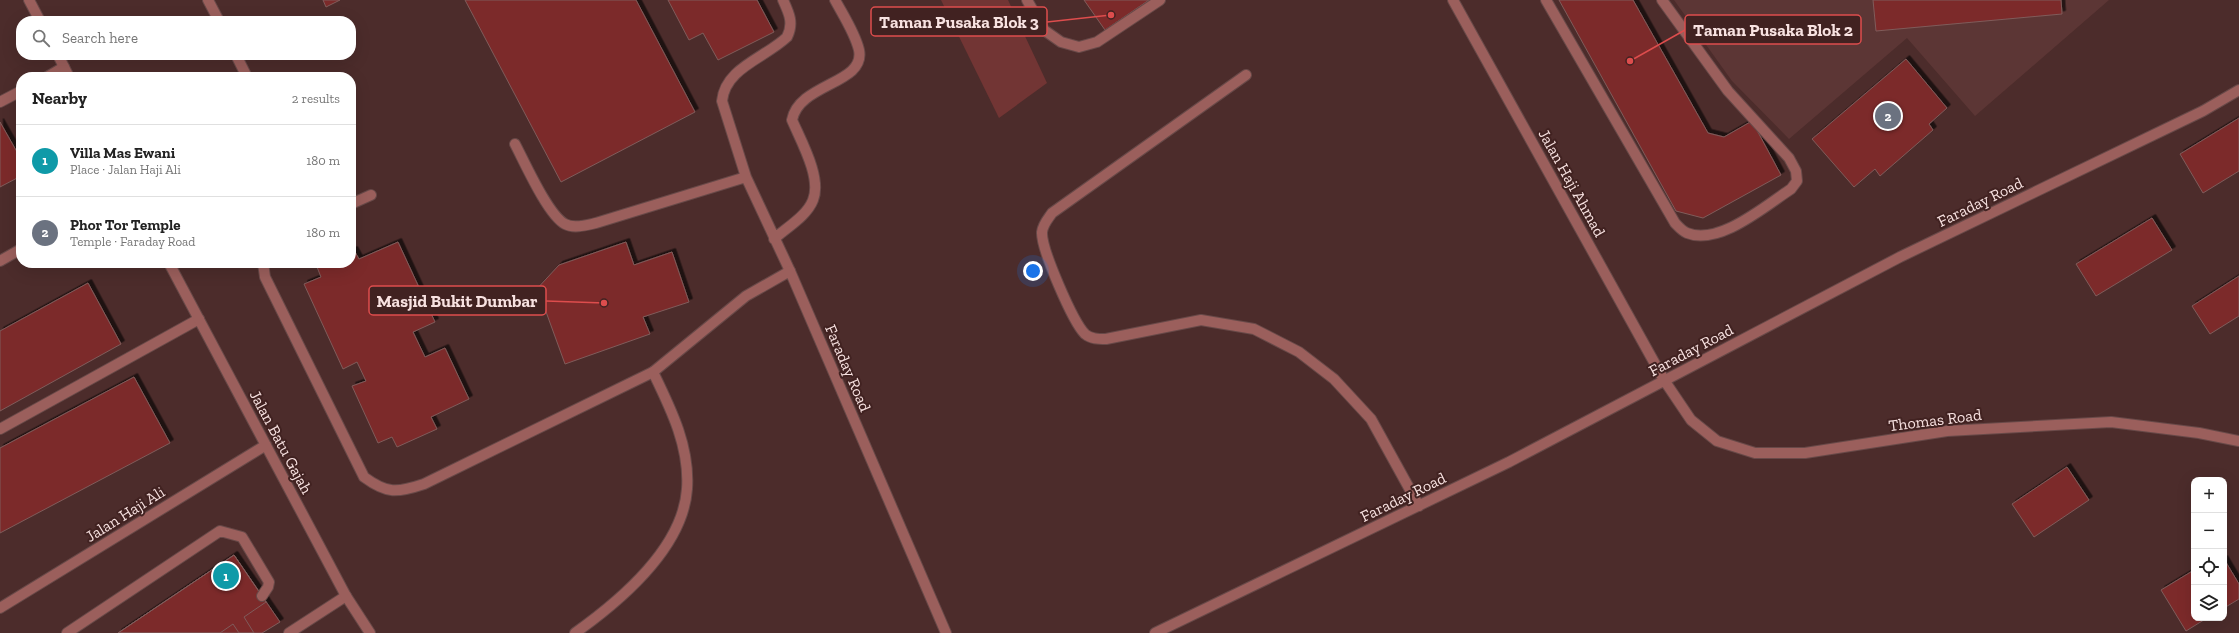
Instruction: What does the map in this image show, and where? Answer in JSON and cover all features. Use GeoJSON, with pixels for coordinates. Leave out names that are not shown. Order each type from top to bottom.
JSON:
{"type":"FeatureCollection","features":[{"type":"Feature","properties":{"kind":"street"},"geometry":{"type":"LineString","coordinates":[[29,0],[37,16]]}},
{"type":"Feature","properties":{"kind":"street"},"geometry":{"type":"LineString","coordinates":[[208,0],[216,16]]}},
{"type":"Feature","properties":{"kind":"street","name":"Faraday Road"},"geometry":{"type":"LineString","coordinates":[[783,0],[791,21],[791,29],[787,37],[729,80],[723,90],[722,101],[746,177],[790,271],[946,633]]}},
{"type":"Feature","properties":{"kind":"street"},"geometry":{"type":"LineString","coordinates":[[774,239],[805,211],[813,200],[817,184],[792,120],[794,110],[802,101],[852,71],[859,62],[859,50],[855,38],[835,0]]}},
{"type":"Feature","properties":{"kind":"street"},"geometry":{"type":"LineString","coordinates":[[1027,0],[1044,30],[1061,42],[1079,47],[1097,42],[1160,0]]}},
{"type":"Feature","properties":{"kind":"street","name":"Jalan Haji Ahmad"},"geometry":{"type":"LineString","coordinates":[[1453,0],[1664,380]]}},
{"type":"Feature","properties":{"kind":"street"},"geometry":{"type":"LineString","coordinates":[[1546,0],[1675,223],[1686,233],[1708,235],[1726,231],[1790,189],[1797,181],[1796,171],[1789,158],[1728,91],[1662,0]]}},
{"type":"Feature","properties":{"kind":"street"},"geometry":{"type":"LineString","coordinates":[[60,60],[66,72]]}},
{"type":"Feature","properties":{"kind":"street"},"geometry":{"type":"LineString","coordinates":[[238,60],[244,72]]}},
{"type":"Feature","properties":{"kind":"street"},"geometry":{"type":"LineString","coordinates":[[56,72],[64,68]]}},
{"type":"Feature","properties":{"kind":"street"},"geometry":{"type":"LineString","coordinates":[[1246,75],[1052,213],[1045,222],[1042,233],[1044,246],[1066,303],[1086,335],[1096,339],[1106,339],[1201,320],[1254,329],[1300,352],[1334,379],[1371,419],[1419,506]]}},
{"type":"Feature","properties":{"kind":"street","name":"Faraday Road"},"geometry":{"type":"LineString","coordinates":[[1155,633],[1509,462],[1914,251],[2203,111],[2239,90]]}},
{"type":"Feature","properties":{"kind":"street"},"geometry":{"type":"LineString","coordinates":[[0,102],[16,94]]}},
{"type":"Feature","properties":{"kind":"street"},"geometry":{"type":"LineString","coordinates":[[515,144],[554,213],[566,224],[581,226],[596,223],[746,177]]}},
{"type":"Feature","properties":{"kind":"street"},"geometry":{"type":"LineString","coordinates":[[356,202],[371,195]]}},
{"type":"Feature","properties":{"kind":"street"},"geometry":{"type":"LineString","coordinates":[[0,261],[16,252]]}},
{"type":"Feature","properties":{"kind":"street","name":"Jalan Batu Gajah"},"geometry":{"type":"LineString","coordinates":[[172,268],[346,596],[370,633]]}},
{"type":"Feature","properties":{"kind":"street"},"geometry":{"type":"LineString","coordinates":[[264,268],[265,277],[364,477],[378,487],[393,492],[424,484],[653,372],[746,296],[790,271]]}},
{"type":"Feature","properties":{"kind":"street"},"geometry":{"type":"LineString","coordinates":[[0,429],[199,319]]}},
{"type":"Feature","properties":{"kind":"street"},"geometry":{"type":"LineString","coordinates":[[575,633],[623,594],[660,556],[678,527],[687,490],[687,466],[673,412],[653,372]]}},
{"type":"Feature","properties":{"kind":"street","name":"Thomas Road"},"geometry":{"type":"LineString","coordinates":[[1664,380],[1691,420],[1717,441],[1755,453],[1805,453],[1947,431],[2111,422],[2198,433],[2239,441]]}},
{"type":"Feature","properties":{"kind":"street","name":"Jalan Haji Ali"},"geometry":{"type":"LineString","coordinates":[[0,608],[266,445]]}},
{"type":"Feature","properties":{"kind":"street"},"geometry":{"type":"LineString","coordinates":[[67,633],[220,530],[242,537],[269,582],[268,587],[262,596]]}},
{"type":"Feature","properties":{"kind":"street"},"geometry":{"type":"LineString","coordinates":[[289,633],[346,596]]}},
{"type":"Feature","properties":{"kind":"shaded area"},"geometry":{"type":"Polygon","coordinates":[[[941,0],[1008,0],[1047,83],[999,118],[941,0]]]}},
{"type":"Feature","properties":{"kind":"shaded area"},"geometry":{"type":"Polygon","coordinates":[[[1674,0],[2109,0],[1975,116],[1907,38],[1789,139],[1732,81],[1674,0]]]}},
{"type":"Feature","properties":{"kind":"building"},"geometry":{"type":"Polygon","coordinates":[[[323,0],[340,0],[326,7],[323,0]]]}},
{"type":"Feature","properties":{"kind":"building"},"geometry":{"type":"Polygon","coordinates":[[[465,0],[636,0],[695,112],[561,182],[465,0]]]}},
{"type":"Feature","properties":{"kind":"building"},"geometry":{"type":"Polygon","coordinates":[[[668,0],[757,0],[774,32],[718,60],[703,33],[689,40],[668,0]]]}},
{"type":"Feature","properties":{"kind":"building"},"geometry":{"type":"Polygon","coordinates":[[[1084,0],[1149,0],[1105,30],[1084,0]]]}},
{"type":"Feature","properties":{"kind":"building"},"geometry":{"type":"Polygon","coordinates":[[[1559,0],[1633,0],[1708,133],[1724,137],[1752,121],[1781,175],[1703,218],[1676,211],[1559,0]]]}},
{"type":"Feature","properties":{"kind":"building"},"geometry":{"type":"Polygon","coordinates":[[[1873,0],[2061,0],[2062,14],[1876,31],[1873,0]]]}},
{"type":"Feature","properties":{"kind":"building"},"geometry":{"type":"Polygon","coordinates":[[[1906,59],[1947,108],[1929,124],[1933,130],[1880,176],[1875,169],[1854,187],[1812,139],[1906,59]]]}},
{"type":"Feature","properties":{"kind":"building"},"geometry":{"type":"Polygon","coordinates":[[[2239,118],[2239,171],[2203,193],[2180,154],[2239,118]]]}},
{"type":"Feature","properties":{"kind":"building"},"geometry":{"type":"Polygon","coordinates":[[[0,122],[16,150],[16,179],[0,187],[0,122]]]}},
{"type":"Feature","properties":{"kind":"building"},"geometry":{"type":"Polygon","coordinates":[[[2152,218],[2172,250],[2096,296],[2076,264],[2152,218]]]}},
{"type":"Feature","properties":{"kind":"building"},"geometry":{"type":"Polygon","coordinates":[[[398,242],[435,322],[413,332],[425,357],[445,348],[469,399],[431,417],[437,429],[397,447],[392,437],[378,443],[352,386],[366,381],[357,362],[343,369],[304,284],[321,277],[317,268],[356,268],[356,254],[359,259],[398,242]]]}},
{"type":"Feature","properties":{"kind":"building"},"geometry":{"type":"Polygon","coordinates":[[[626,242],[634,265],[672,252],[689,302],[643,317],[650,334],[565,364],[545,309],[532,314],[522,305],[559,265],[626,242]]]}},
{"type":"Feature","properties":{"kind":"building"},"geometry":{"type":"Polygon","coordinates":[[[2239,276],[2239,316],[2210,334],[2192,306],[2239,276]]]}},
{"type":"Feature","properties":{"kind":"building"},"geometry":{"type":"Polygon","coordinates":[[[88,283],[121,344],[0,411],[0,331],[88,283]]]}},
{"type":"Feature","properties":{"kind":"building"},"geometry":{"type":"Polygon","coordinates":[[[134,377],[170,443],[0,533],[0,448],[134,377]]]}},
{"type":"Feature","properties":{"kind":"building"},"geometry":{"type":"Polygon","coordinates":[[[2067,467],[2089,500],[2034,537],[2012,504],[2067,467]]]}},
{"type":"Feature","properties":{"kind":"building"},"geometry":{"type":"Polygon","coordinates":[[[234,555],[266,602],[244,617],[254,633],[239,633],[233,624],[220,633],[118,633],[234,555]]]}},
{"type":"Feature","properties":{"kind":"building"},"geometry":{"type":"Polygon","coordinates":[[[234,555],[280,622],[262,633],[118,633],[234,555]]]}},
{"type":"Feature","properties":{"kind":"building"},"geometry":{"type":"Polygon","coordinates":[[[2227,564],[2239,584],[2239,599],[2227,606],[2227,564]]]}},
{"type":"Feature","properties":{"kind":"building"},"geometry":{"type":"Polygon","coordinates":[[[2191,572],[2191,621],[2202,621],[2186,631],[2161,590],[2191,572]]]}},
{"type":"Feature","properties":{"kind":"place","name":"Taman Pusaka Blok 3"},"geometry":{"type":"Point","coordinates":[1111,15]}},
{"type":"Feature","properties":{"kind":"place","name":"Taman Pusaka Blok 2"},"geometry":{"type":"Point","coordinates":[1630,61]}},
{"type":"Feature","properties":{"kind":"place","name":"Phor Tor Temple"},"geometry":{"type":"Point","coordinates":[1888,116]}},
{"type":"Feature","properties":{"kind":"place","name":"Masjid Bukit Dumbar"},"geometry":{"type":"Point","coordinates":[604,303]}},
{"type":"Feature","properties":{"kind":"place","name":"Villa Mas Ewani"},"geometry":{"type":"Point","coordinates":[226,576]}}]}
